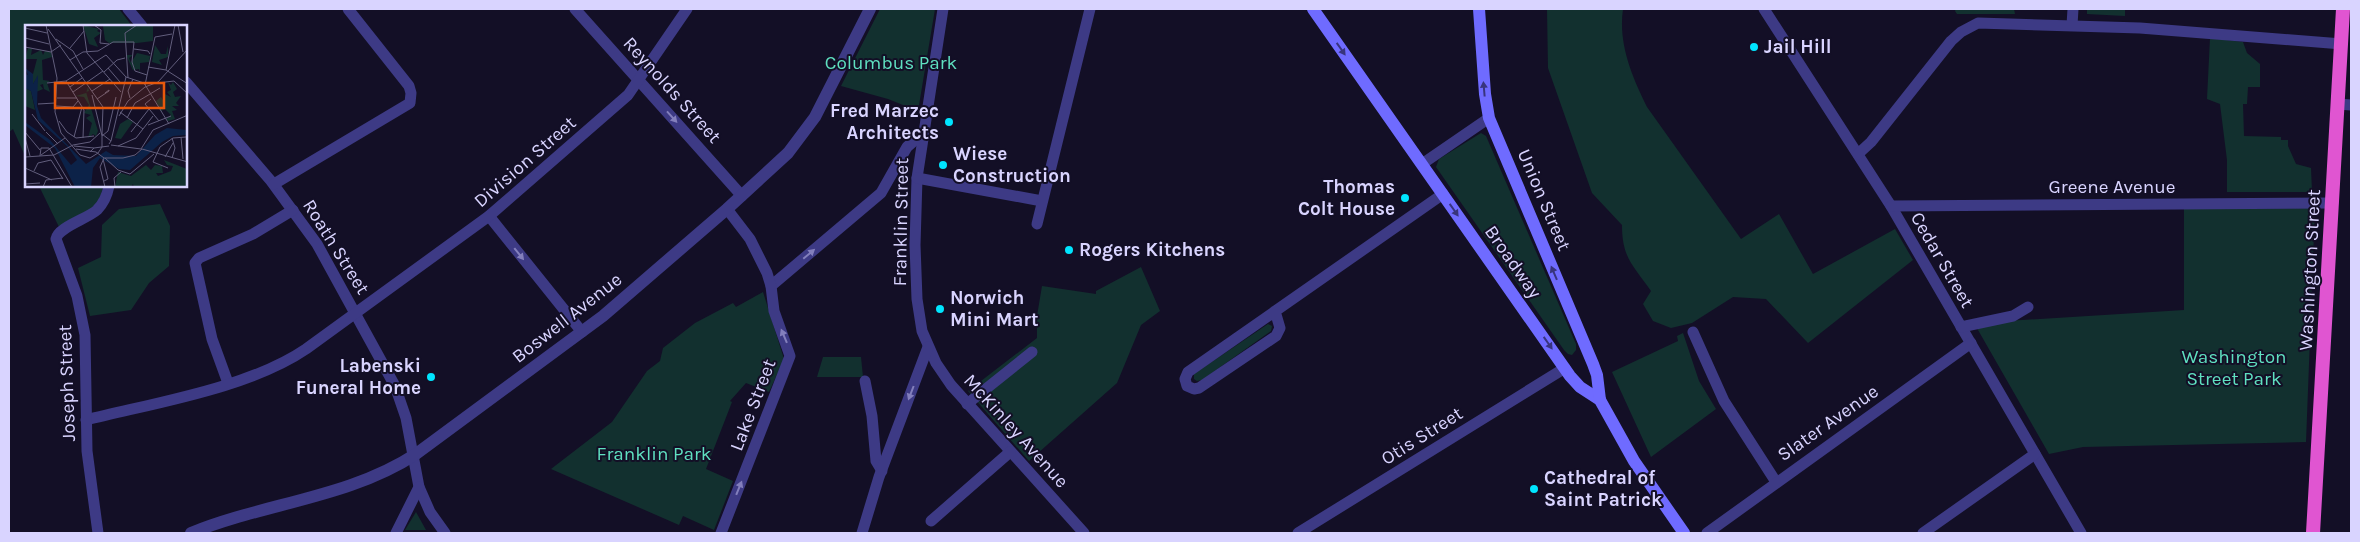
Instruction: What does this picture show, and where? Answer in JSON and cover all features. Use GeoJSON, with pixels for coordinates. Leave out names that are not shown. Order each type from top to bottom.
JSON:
{"type":"FeatureCollection","features":[{"type":"Feature","properties":{"kind":"highway","name":"Washington Street"},"geometry":{"type":"LineString","coordinates":[[2313,533],[2333,202],[2345,104],[2342,44],[2344,9]]}},
{"type":"Feature","properties":{"kind":"main road","name":"Broadway"},"geometry":{"type":"LineString","coordinates":[[1313,9],[1565,368],[1580,387],[1600,400],[1644,476],[1684,533]]}},
{"type":"Feature","properties":{"kind":"main road","name":"Union Street"},"geometry":{"type":"LineString","coordinates":[[1479,9],[1484,94],[1489,118],[1593,364],[1597,375],[1600,400]]}},
{"type":"Feature","properties":{"kind":"street"},"geometry":{"type":"LineString","coordinates":[[128,9],[141,25]]}},
{"type":"Feature","properties":{"kind":"street"},"geometry":{"type":"LineString","coordinates":[[274,184],[406,107],[411,100],[410,89],[402,75],[348,9]]}},
{"type":"Feature","properties":{"kind":"street","name":"Reynolds Street"},"geometry":{"type":"LineString","coordinates":[[575,9],[742,196]]}},
{"type":"Feature","properties":{"kind":"street","name":"Division Street"},"geometry":{"type":"LineString","coordinates":[[86,420],[228,383],[282,364],[356,313],[489,216],[628,95],[687,9]]}},
{"type":"Feature","properties":{"kind":"street","name":"Boswell Avenue"},"geometry":{"type":"LineString","coordinates":[[191,533],[359,482],[395,467],[582,332],[742,196],[788,153],[808,129],[824,102],[870,9]]}},
{"type":"Feature","properties":{"kind":"street","name":"Franklin Street"},"geometry":{"type":"LineString","coordinates":[[928,347],[922,331],[917,292],[917,178],[943,9]]}},
{"type":"Feature","properties":{"kind":"street"},"geometry":{"type":"LineString","coordinates":[[1037,224],[1090,9]]}},
{"type":"Feature","properties":{"kind":"street"},"geometry":{"type":"LineString","coordinates":[[2072,25],[2073,9]]}},
{"type":"Feature","properties":{"kind":"street","name":"Cedar Street"},"geometry":{"type":"LineString","coordinates":[[1769,12],[1891,206],[2081,533]]}},
{"type":"Feature","properties":{"kind":"street"},"geometry":{"type":"LineString","coordinates":[[1858,154],[1871,142],[1951,41],[1965,29],[1986,22],[2173,30],[2342,44]]}},
{"type":"Feature","properties":{"kind":"street","name":"Roath Street"},"geometry":{"type":"LineString","coordinates":[[188,84],[274,184],[317,244],[395,386],[406,418],[412,456],[420,487],[430,512],[445,533]]}},
{"type":"Feature","properties":{"kind":"street"},"geometry":{"type":"LineString","coordinates":[[1422,164],[1489,118]]}},
{"type":"Feature","properties":{"kind":"street"},"geometry":{"type":"LineString","coordinates":[[772,286],[881,193],[907,147],[923,133]]}},
{"type":"Feature","properties":{"kind":"street"},"geometry":{"type":"LineString","coordinates":[[917,178],[1042,201]]}},
{"type":"Feature","properties":{"kind":"street","name":"Joseph Street"},"geometry":{"type":"LineString","coordinates":[[98,533],[89,467],[84,323],[57,235],[95,212],[106,198],[108,188]]}},
{"type":"Feature","properties":{"kind":"street"},"geometry":{"type":"LineString","coordinates":[[1275,311],[1280,328],[1276,336],[1199,388],[1194,389],[1188,386],[1185,379],[1187,373],[1275,311],[1443,194]]}},
{"type":"Feature","properties":{"kind":"street","name":"Greene Avenue"},"geometry":{"type":"LineString","coordinates":[[1891,206],[2333,202]]}},
{"type":"Feature","properties":{"kind":"street","name":"Lake Street"},"geometry":{"type":"LineString","coordinates":[[721,533],[790,359],[788,344],[774,310],[772,286],[756,249],[727,209]]}},
{"type":"Feature","properties":{"kind":"street"},"geometry":{"type":"LineString","coordinates":[[228,383],[212,339],[195,267],[196,262],[199,258],[253,234],[293,210]]}},
{"type":"Feature","properties":{"kind":"street"},"geometry":{"type":"LineString","coordinates":[[489,216],[582,332]]}},
{"type":"Feature","properties":{"kind":"street"},"geometry":{"type":"LineString","coordinates":[[1961,327],[2013,316],[2028,307]]}},
{"type":"Feature","properties":{"kind":"street"},"geometry":{"type":"LineString","coordinates":[[1693,332],[1724,400],[1776,482]]}},
{"type":"Feature","properties":{"kind":"street","name":"Slater Avenue"},"geometry":{"type":"LineString","coordinates":[[1707,533],[1970,344]]}},
{"type":"Feature","properties":{"kind":"street"},"geometry":{"type":"LineString","coordinates":[[862,533],[882,472],[928,347]]}},
{"type":"Feature","properties":{"kind":"street","name":"McKinley Avenue"},"geometry":{"type":"LineString","coordinates":[[928,347],[941,371],[967,404],[1084,533]]}},
{"type":"Feature","properties":{"kind":"street"},"geometry":{"type":"LineString","coordinates":[[967,404],[1032,352]]}},
{"type":"Feature","properties":{"kind":"street","name":"Otis Street"},"geometry":{"type":"LineString","coordinates":[[1298,533],[1565,368]]}},
{"type":"Feature","properties":{"kind":"street"},"geometry":{"type":"LineString","coordinates":[[865,381],[871,411],[876,461],[882,472]]}},
{"type":"Feature","properties":{"kind":"street"},"geometry":{"type":"LineString","coordinates":[[931,521],[1010,452]]}},
{"type":"Feature","properties":{"kind":"street"},"geometry":{"type":"LineString","coordinates":[[1923,533],[2035,454]]}},
{"type":"Feature","properties":{"kind":"street"},"geometry":{"type":"LineString","coordinates":[[396,533],[420,487]]}},
{"type":"Feature","properties":{"kind":"green space"},"geometry":{"type":"Polygon","coordinates":[[[9,9],[119,9],[131,25],[25,25],[25,156],[13,129],[9,132],[9,9]]]}},
{"type":"Feature","properties":{"kind":"green space","name":"Columbus Park"},"geometry":{"type":"Polygon","coordinates":[[[880,9],[935,9],[918,111],[888,99],[841,86],[880,9]]]}},
{"type":"Feature","properties":{"kind":"green space"},"geometry":{"type":"Polygon","coordinates":[[[1547,9],[1623,9],[1624,47],[1631,72],[1647,107],[1741,239],[1779,214],[1813,274],[1895,229],[1913,260],[1808,343],[1766,299],[1733,297],[1692,323],[1671,328],[1653,321],[1643,304],[1651,291],[1626,254],[1622,225],[1592,193],[1548,68],[1547,9]]]}},
{"type":"Feature","properties":{"kind":"green space"},"geometry":{"type":"Polygon","coordinates":[[[1956,9],[2014,9],[2015,14],[1957,14],[1956,9]]]}},
{"type":"Feature","properties":{"kind":"green space"},"geometry":{"type":"Polygon","coordinates":[[[2087,9],[2125,9],[2125,16],[2087,14],[2087,9]]]}},
{"type":"Feature","properties":{"kind":"green space"},"geometry":{"type":"Polygon","coordinates":[[[2210,38],[2243,42],[2247,53],[2260,64],[2260,87],[2248,87],[2247,104],[2243,104],[2244,136],[2281,137],[2281,140],[2288,140],[2288,146],[2296,164],[2311,168],[2312,192],[2227,192],[2227,160],[2220,104],[2207,99],[2210,38]]]}},
{"type":"Feature","properties":{"kind":"green space"},"geometry":{"type":"Polygon","coordinates":[[[1481,133],[1486,136],[1576,344],[1576,350],[1572,355],[1564,350],[1436,167],[1439,159],[1481,133]]]}},
{"type":"Feature","properties":{"kind":"green space"},"geometry":{"type":"Polygon","coordinates":[[[40,188],[103,188],[101,195],[93,207],[81,216],[59,227],[40,188]]]}},
{"type":"Feature","properties":{"kind":"green space"},"geometry":{"type":"Polygon","coordinates":[[[160,204],[170,226],[169,266],[149,283],[131,310],[90,316],[78,268],[101,257],[102,225],[119,209],[160,204]]]}},
{"type":"Feature","properties":{"kind":"green space","name":"Washington Street Park"},"geometry":{"type":"Polygon","coordinates":[[[2315,208],[2306,442],[2083,447],[2049,454],[1974,323],[2184,310],[2184,209],[2315,208]]]}},
{"type":"Feature","properties":{"kind":"green space"},"geometry":{"type":"Polygon","coordinates":[[[1141,267],[1160,311],[1141,325],[1117,383],[1029,461],[968,391],[1037,338],[1037,316],[1042,286],[1096,294],[1096,291],[1141,267]]]}},
{"type":"Feature","properties":{"kind":"green space","name":"Franklin Park"},"geometry":{"type":"Polygon","coordinates":[[[763,292],[784,359],[769,392],[746,383],[730,401],[732,402],[706,469],[733,481],[714,530],[683,516],[679,525],[551,469],[612,422],[647,371],[660,361],[663,348],[695,323],[733,303],[736,307],[763,292]]]}},
{"type":"Feature","properties":{"kind":"green space"},"geometry":{"type":"Polygon","coordinates":[[[1268,324],[1272,326],[1271,331],[1202,380],[1197,381],[1194,379],[1194,374],[1268,324]]]}},
{"type":"Feature","properties":{"kind":"green space"},"geometry":{"type":"Polygon","coordinates":[[[1683,333],[1699,381],[1716,409],[1651,457],[1612,372],[1678,341],[1677,336],[1683,333]]]}},
{"type":"Feature","properties":{"kind":"green space"},"geometry":{"type":"Polygon","coordinates":[[[823,357],[861,357],[863,377],[817,377],[823,357]]]}},
{"type":"Feature","properties":{"kind":"green space"},"geometry":{"type":"Polygon","coordinates":[[[416,512],[426,530],[405,530],[416,512]]]}},
{"type":"Feature","properties":{"kind":"place","name":"Jail Hill"},"geometry":{"type":"Point","coordinates":[1754,47]}},
{"type":"Feature","properties":{"kind":"place","name":"Fred Marzec Architects"},"geometry":{"type":"Point","coordinates":[949,122]}},
{"type":"Feature","properties":{"kind":"place","name":"Wiese Construction"},"geometry":{"type":"Point","coordinates":[943,165]}},
{"type":"Feature","properties":{"kind":"place","name":"Thomas Colt House"},"geometry":{"type":"Point","coordinates":[1405,198]}},
{"type":"Feature","properties":{"kind":"place","name":"Rogers Kitchens"},"geometry":{"type":"Point","coordinates":[1069,250]}},
{"type":"Feature","properties":{"kind":"place","name":"Norwich Mini Mart"},"geometry":{"type":"Point","coordinates":[940,309]}},
{"type":"Feature","properties":{"kind":"place","name":"Labenski Funeral Home"},"geometry":{"type":"Point","coordinates":[431,377]}},
{"type":"Feature","properties":{"kind":"place","name":"Cathedral of Saint Patrick"},"geometry":{"type":"Point","coordinates":[1534,489]}}]}
